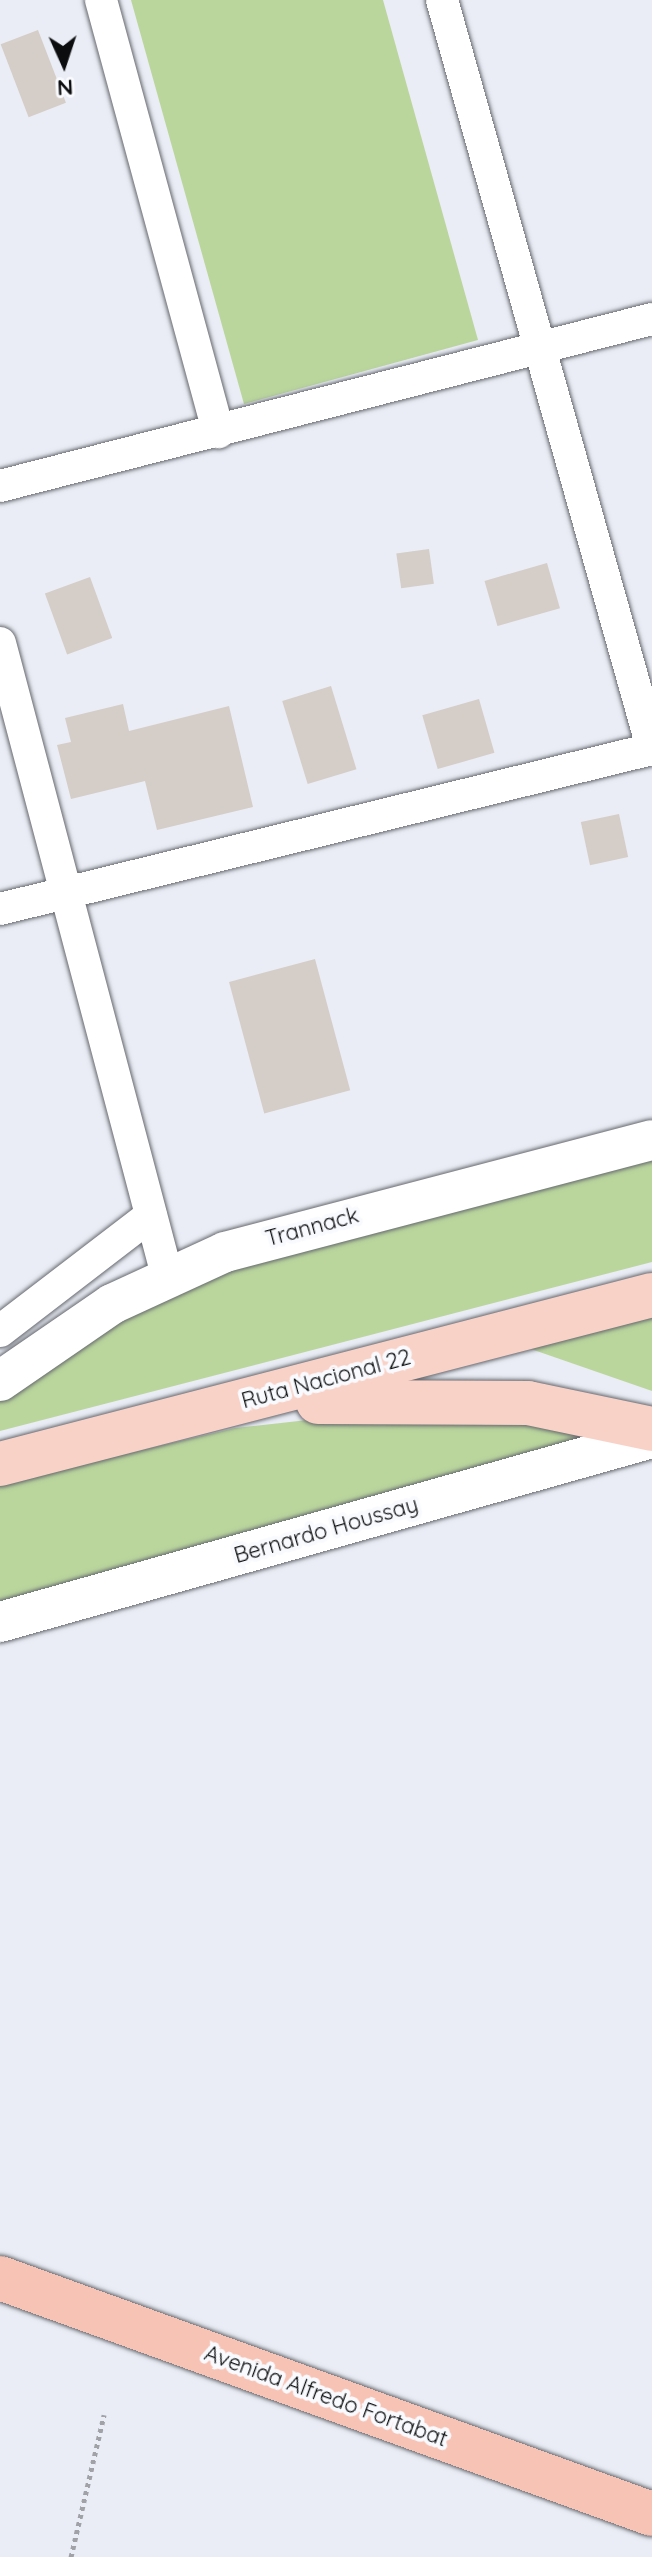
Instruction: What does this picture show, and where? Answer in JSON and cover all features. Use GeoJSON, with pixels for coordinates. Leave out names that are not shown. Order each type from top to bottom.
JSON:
{"type":"FeatureCollection","features":[{"type":"Feature","properties":{"kind":"highway","name":"Avenida Alfredo Fortabat"},"geometry":{"type":"LineString","coordinates":[[0,2278],[652,2514]]}},
{"type":"Feature","properties":{"kind":"main road","name":"Ruta Nacional 22"},"geometry":{"type":"LineString","coordinates":[[0,1464],[652,1295]]}},
{"type":"Feature","properties":{"kind":"main road"},"geometry":{"type":"LineString","coordinates":[[196,1413],[454,1397],[528,1403],[652,1429]]}},
{"type":"Feature","properties":{"kind":"street"},"geometry":{"type":"LineString","coordinates":[[101,0],[218,432]]}},
{"type":"Feature","properties":{"kind":"street"},"geometry":{"type":"LineString","coordinates":[[0,909],[652,748],[442,0]]}},
{"type":"Feature","properties":{"kind":"street"},"geometry":{"type":"LineString","coordinates":[[0,486],[652,319]]}},
{"type":"Feature","properties":{"kind":"street"},"geometry":{"type":"LineString","coordinates":[[0,643],[167,1275]]}},
{"type":"Feature","properties":{"kind":"street","name":"Trannack"},"geometry":{"type":"LineString","coordinates":[[0,1381],[167,1275],[284,1234],[652,1140]]}},
{"type":"Feature","properties":{"kind":"street"},"geometry":{"type":"LineString","coordinates":[[0,1331],[151,1215]]}},
{"type":"Feature","properties":{"kind":"street","name":"Bernardo Houssay"},"geometry":{"type":"LineString","coordinates":[[0,1622],[652,1438]]}},
{"type":"Feature","properties":{"kind":"path"},"geometry":{"type":"LineString","coordinates":[[71,2557],[104,2415]]}},
{"type":"Feature","properties":{"kind":"green space"},"geometry":{"type":"Polygon","coordinates":[[[131,0],[383,0],[478,340],[244,404],[131,0]]]}},
{"type":"Feature","properties":{"kind":"green space"},"geometry":{"type":"Polygon","coordinates":[[[652,1158],[652,1262],[0,1431],[0,1398],[114,1319],[250,1262],[652,1158]]]}},
{"type":"Feature","properties":{"kind":"green space"},"geometry":{"type":"Polygon","coordinates":[[[652,1317],[652,1391],[528,1348],[652,1317]]]}},
{"type":"Feature","properties":{"kind":"green space"},"geometry":{"type":"Polygon","coordinates":[[[361,1414],[489,1415],[597,1435],[0,1603],[0,1484],[235,1428],[361,1414]]]}},
{"type":"Feature","properties":{"kind":"building"},"geometry":{"type":"Polygon","coordinates":[[[38,30],[66,103],[29,117],[1,44],[38,30]]]}},
{"type":"Feature","properties":{"kind":"building"},"geometry":{"type":"Polygon","coordinates":[[[429,549],[434,584],[401,588],[396,554],[429,549]]]}},
{"type":"Feature","properties":{"kind":"building"},"geometry":{"type":"Polygon","coordinates":[[[547,563],[560,608],[497,626],[485,581],[547,563]]]}},
{"type":"Feature","properties":{"kind":"building"},"geometry":{"type":"Polygon","coordinates":[[[90,577],[112,638],[67,654],[45,593],[90,577]]]}},
{"type":"Feature","properties":{"kind":"building"},"geometry":{"type":"Polygon","coordinates":[[[331,686],[356,769],[308,784],[282,701],[331,686]]]}},
{"type":"Feature","properties":{"kind":"building"},"geometry":{"type":"Polygon","coordinates":[[[479,699],[494,753],[438,769],[422,715],[479,699]]]}},
{"type":"Feature","properties":{"kind":"building"},"geometry":{"type":"Polygon","coordinates":[[[123,704],[129,731],[229,706],[253,807],[157,830],[145,781],[71,799],[57,745],[71,742],[65,718],[123,704]]]}},
{"type":"Feature","properties":{"kind":"building"},"geometry":{"type":"Polygon","coordinates":[[[619,814],[628,857],[590,865],[581,822],[619,814]]]}},
{"type":"Feature","properties":{"kind":"building"},"geometry":{"type":"Polygon","coordinates":[[[315,959],[350,1090],[264,1113],[229,982],[315,959]]]}}]}
